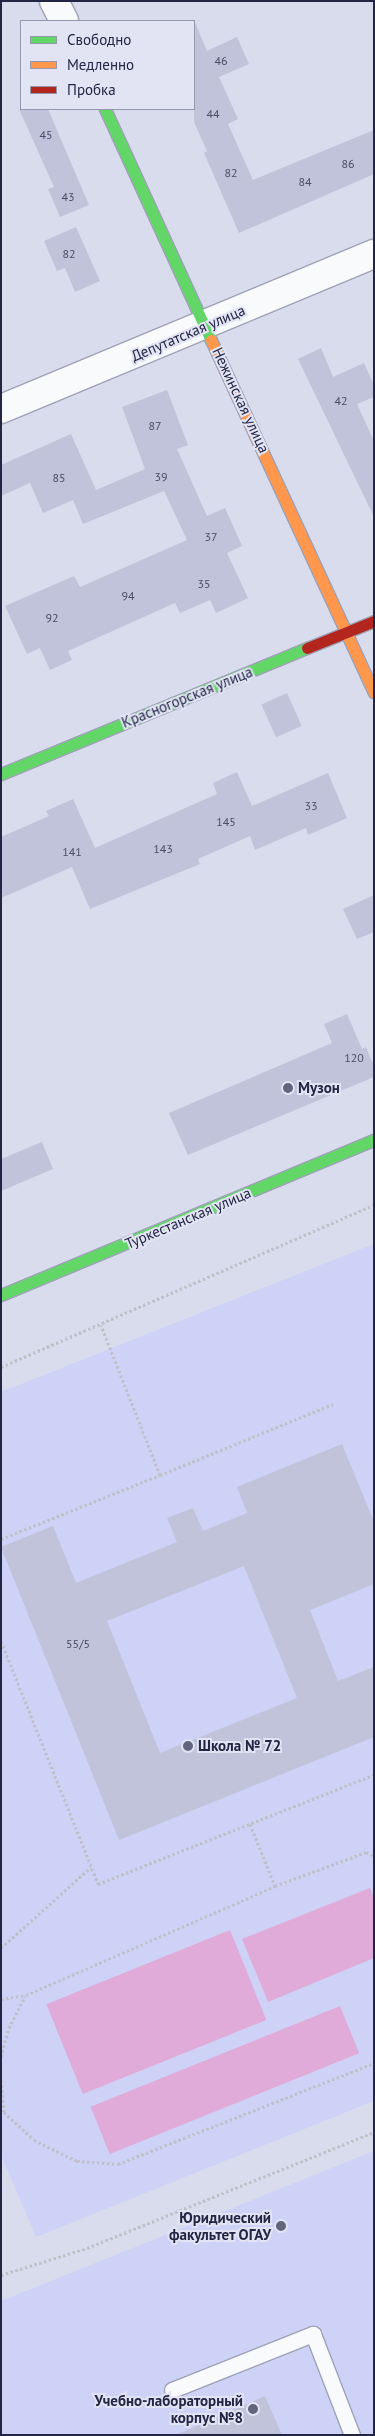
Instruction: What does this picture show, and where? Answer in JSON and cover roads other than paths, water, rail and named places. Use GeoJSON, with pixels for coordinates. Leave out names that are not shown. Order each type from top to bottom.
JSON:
{"type":"FeatureCollection","features":[{"type":"Feature","properties":{"kind":"street"},"geometry":{"type":"LineString","coordinates":[[54,1],[64,20]]}},
{"type":"Feature","properties":{"kind":"street","name":"Нежинская улица"},"geometry":{"type":"LineString","coordinates":[[105,110],[207,326],[374,692]]}},
{"type":"Feature","properties":{"kind":"street","name":"Депутатская улица"},"geometry":{"type":"LineString","coordinates":[[1,409],[207,326],[374,254]]}},
{"type":"Feature","properties":{"kind":"street","name":"Красногорская улица"},"geometry":{"type":"LineString","coordinates":[[1,774],[374,621]]}},
{"type":"Feature","properties":{"kind":"street","name":"Туркестанская улица"},"geometry":{"type":"LineString","coordinates":[[1,1295],[374,1140]]}},
{"type":"Feature","properties":{"kind":"lane"},"geometry":{"type":"LineString","coordinates":[[172,2390],[313,2334],[352,2435]]}},
{"type":"Feature","properties":{"kind":"place","name":"Музон"},"geometry":{"type":"Point","coordinates":[288,1088]}},
{"type":"Feature","properties":{"kind":"place","name":"Школа № 72"},"geometry":{"type":"Point","coordinates":[188,1746]}},
{"type":"Feature","properties":{"kind":"place","name":"Юридический факультет ОГАУ"},"geometry":{"type":"Point","coordinates":[281,2226]}},
{"type":"Feature","properties":{"kind":"place","name":"Учебно-лабораторный корпус №8"},"geometry":{"type":"Point","coordinates":[253,2409]}}]}
